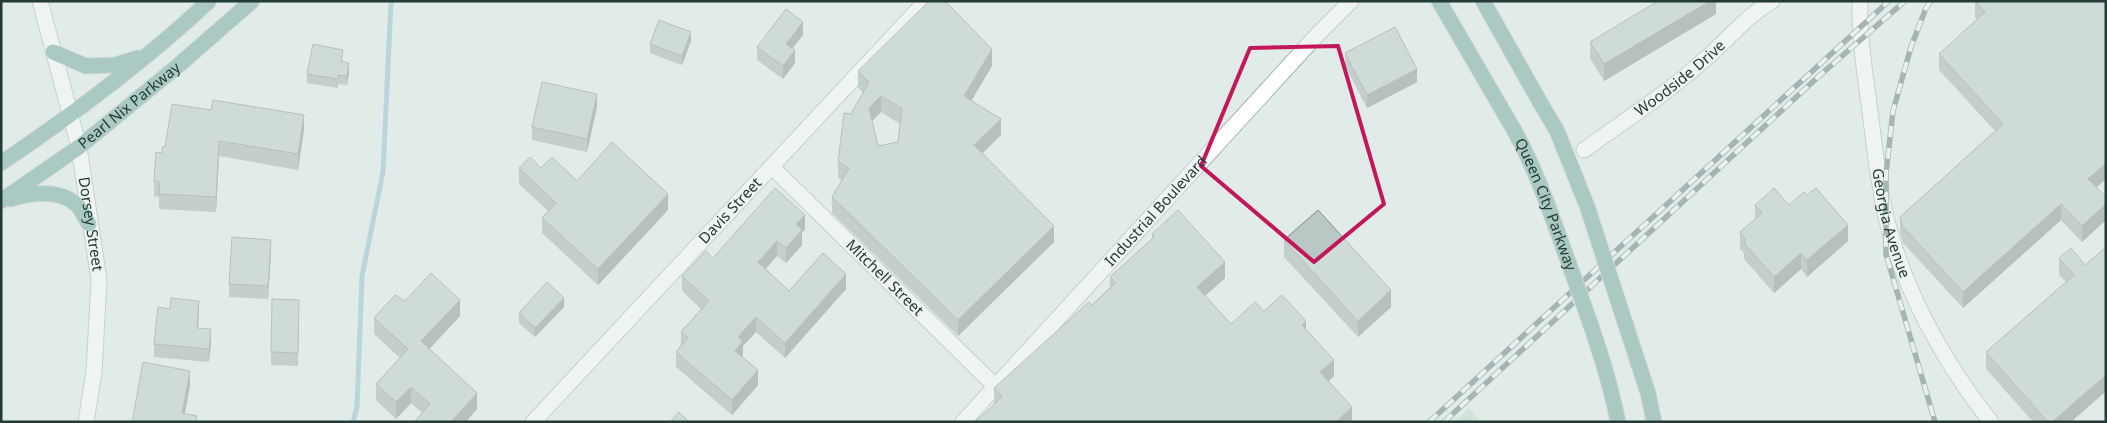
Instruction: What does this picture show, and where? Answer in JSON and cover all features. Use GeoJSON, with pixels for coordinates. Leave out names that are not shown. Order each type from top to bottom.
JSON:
{"type":"FeatureCollection","features":[{"type":"Feature","properties":{"kind":"main road","name":"Pearl Nix Parkway"},"geometry":{"type":"LineString","coordinates":[[1,163],[70,115],[168,40],[209,1]]}},
{"type":"Feature","properties":{"kind":"main road","name":"Pearl Nix Parkway"},"geometry":{"type":"LineString","coordinates":[[1,202],[79,147],[180,64],[252,1]]}},
{"type":"Feature","properties":{"kind":"main road","name":"Queen City Parkway"},"geometry":{"type":"LineString","coordinates":[[1440,1],[1527,155],[1596,339],[1605,366],[1618,422]]}},
{"type":"Feature","properties":{"kind":"main road"},"geometry":{"type":"LineString","coordinates":[[1482,1],[1556,131],[1587,206],[1648,393],[1654,422]]}},
{"type":"Feature","properties":{"kind":"main road"},"geometry":{"type":"LineString","coordinates":[[53,52],[86,66],[115,65],[146,56]]}},
{"type":"Feature","properties":{"kind":"main road"},"geometry":{"type":"LineString","coordinates":[[1,202],[27,194],[54,194],[67,198],[77,204],[89,224]]}},
{"type":"Feature","properties":{"kind":"street","name":"Dorsey Street"},"geometry":{"type":"LineString","coordinates":[[40,1],[79,147],[89,224],[99,280],[94,372],[86,422]]}},
{"type":"Feature","properties":{"kind":"street","name":"Davis Street"},"geometry":{"type":"LineString","coordinates":[[533,422],[926,1]]}},
{"type":"Feature","properties":{"kind":"street","name":"Industrial Boulevard"},"geometry":{"type":"LineString","coordinates":[[963,422],[1312,41],[1351,1]]}},
{"type":"Feature","properties":{"kind":"street","name":"Woodside Drive"},"geometry":{"type":"LineString","coordinates":[[1584,150],[1671,88],[1705,60],[1758,10],[1772,1]]}},
{"type":"Feature","properties":{"kind":"street","name":"Georgia Avenue"},"geometry":{"type":"LineString","coordinates":[[1860,1],[1859,28],[1878,170],[1886,214],[1903,271],[1932,333],[1978,406],[1991,422]]}},
{"type":"Feature","properties":{"kind":"street","name":"Mitchell Street"},"geometry":{"type":"LineString","coordinates":[[772,167],[996,387]]}},
{"type":"Feature","properties":{"kind":"highlighted area"},"geometry":{"type":"Polygon","coordinates":[[[1338,46],[1384,204],[1314,262],[1201,166],[1250,48],[1338,46]]]}},
{"type":"Feature","properties":{"kind":"green space"},"geometry":{"type":"Polygon","coordinates":[[[1469,408],[1482,422],[1454,422],[1469,408]]]}},
{"type":"Feature","properties":{"kind":"building"},"geometry":{"type":"Polygon","coordinates":[[[929,1],[945,1],[992,49],[964,96],[1001,119],[974,145],[1054,226],[958,320],[832,197],[849,168],[838,162],[844,113],[851,114],[869,82],[858,71],[929,1]],[[881,96],[869,108],[878,146],[898,142],[902,108],[881,96]]]}},
{"type":"Feature","properties":{"kind":"building"},"geometry":{"type":"Polygon","coordinates":[[[1658,1],[1710,1],[1604,64],[1590,42],[1658,1]]]}},
{"type":"Feature","properties":{"kind":"building"},"geometry":{"type":"Polygon","coordinates":[[[1975,1],[2106,1],[2106,163],[2088,179],[2106,197],[2106,204],[2082,226],[2061,204],[1963,292],[1903,227],[1900,217],[2003,124],[1939,54],[1985,12],[1975,1]]]}},
{"type":"Feature","properties":{"kind":"building"},"geometry":{"type":"Polygon","coordinates":[[[786,9],[803,22],[786,44],[795,50],[783,66],[757,47],[786,9]]]}},
{"type":"Feature","properties":{"kind":"building"},"geometry":{"type":"Polygon","coordinates":[[[659,20],[691,32],[682,56],[650,44],[659,20]]]}},
{"type":"Feature","properties":{"kind":"building"},"geometry":{"type":"Polygon","coordinates":[[[1395,27],[1417,69],[1367,95],[1345,53],[1395,27]]]}},
{"type":"Feature","properties":{"kind":"building"},"geometry":{"type":"Polygon","coordinates":[[[313,44],[343,50],[341,61],[349,63],[347,76],[338,75],[338,79],[307,74],[313,44]]]}},
{"type":"Feature","properties":{"kind":"building"},"geometry":{"type":"Polygon","coordinates":[[[542,82],[597,94],[587,139],[532,127],[542,82]]]}},
{"type":"Feature","properties":{"kind":"building"},"geometry":{"type":"Polygon","coordinates":[[[213,100],[304,115],[298,154],[219,141],[216,197],[159,194],[160,182],[154,181],[156,152],[162,153],[162,147],[165,147],[172,104],[211,110],[213,100]]]}},
{"type":"Feature","properties":{"kind":"building"},"geometry":{"type":"Polygon","coordinates":[[[612,142],[668,194],[598,269],[542,218],[556,203],[519,168],[530,157],[541,168],[552,157],[577,181],[612,142]]]}},
{"type":"Feature","properties":{"kind":"building"},"geometry":{"type":"Polygon","coordinates":[[[775,188],[805,215],[796,224],[802,230],[786,248],[777,241],[758,262],[789,291],[823,253],[846,274],[785,343],[756,317],[738,337],[743,341],[735,351],[758,370],[732,400],[676,352],[688,338],[681,332],[709,301],[682,276],[706,251],[713,258],[775,188]]]}},
{"type":"Feature","properties":{"kind":"building"},"geometry":{"type":"Polygon","coordinates":[[[1774,188],[1789,205],[1804,192],[1807,195],[1816,188],[1848,225],[1807,260],[1801,253],[1774,277],[1744,243],[1746,240],[1740,232],[1762,213],[1755,205],[1774,188]]]}},
{"type":"Feature","properties":{"kind":"building"},"geometry":{"type":"Polygon","coordinates":[[[1178,210],[1225,262],[1197,287],[1231,324],[1255,302],[1264,311],[1282,295],[1306,321],[1302,325],[1334,360],[1320,372],[1352,407],[1336,422],[975,422],[1002,397],[994,388],[1089,302],[1092,305],[1116,283],[1110,277],[1154,237],[1152,234],[1178,210]]]}},
{"type":"Feature","properties":{"kind":"building"},"geometry":{"type":"Polygon","coordinates":[[[1318,210],[1391,290],[1358,321],[1284,240],[1318,210]]]}},
{"type":"Feature","properties":{"kind":"building"},"geometry":{"type":"Polygon","coordinates":[[[232,237],[271,240],[268,286],[229,284],[232,237]]]}},
{"type":"Feature","properties":{"kind":"building"},"geometry":{"type":"Polygon","coordinates":[[[2106,247],[2106,375],[2052,422],[2048,422],[1986,352],[2074,275],[2059,258],[2071,248],[2085,265],[2106,247]]]}},
{"type":"Feature","properties":{"kind":"building"},"geometry":{"type":"Polygon","coordinates":[[[431,273],[460,300],[421,341],[477,393],[451,422],[414,422],[430,404],[411,387],[396,402],[376,384],[408,349],[374,318],[395,295],[405,301],[431,273]]]}},
{"type":"Feature","properties":{"kind":"building"},"geometry":{"type":"Polygon","coordinates":[[[547,282],[564,298],[535,328],[519,313],[547,282]]]}},
{"type":"Feature","properties":{"kind":"building"},"geometry":{"type":"Polygon","coordinates":[[[171,298],[199,301],[197,328],[211,329],[209,349],[154,344],[158,307],[170,309],[171,298]]]}},
{"type":"Feature","properties":{"kind":"building"},"geometry":{"type":"Polygon","coordinates":[[[272,299],[299,300],[298,353],[271,352],[272,299]]]}},
{"type":"Feature","properties":{"kind":"building"},"geometry":{"type":"Polygon","coordinates":[[[143,362],[190,371],[182,413],[197,416],[196,422],[132,422],[143,362]]]}},
{"type":"Feature","properties":{"kind":"building"},"geometry":{"type":"Polygon","coordinates":[[[679,412],[689,422],[670,422],[679,412]]]}},
{"type":"Feature","properties":{"kind":"waterway"},"geometry":{"type":"LineString","coordinates":[[353,422],[357,407],[362,276],[383,172],[391,1]]}},
{"type":"Feature","properties":{"kind":"railway"},"geometry":{"type":"LineString","coordinates":[[1429,422],[1889,1]]}},
{"type":"Feature","properties":{"kind":"railway"},"geometry":{"type":"LineString","coordinates":[[1444,422],[1818,77],[1905,1]]}},
{"type":"Feature","properties":{"kind":"railway"},"geometry":{"type":"LineString","coordinates":[[1931,1],[1926,8],[1911,47],[1893,111],[1886,174],[1886,254],[1935,422]]}}]}
